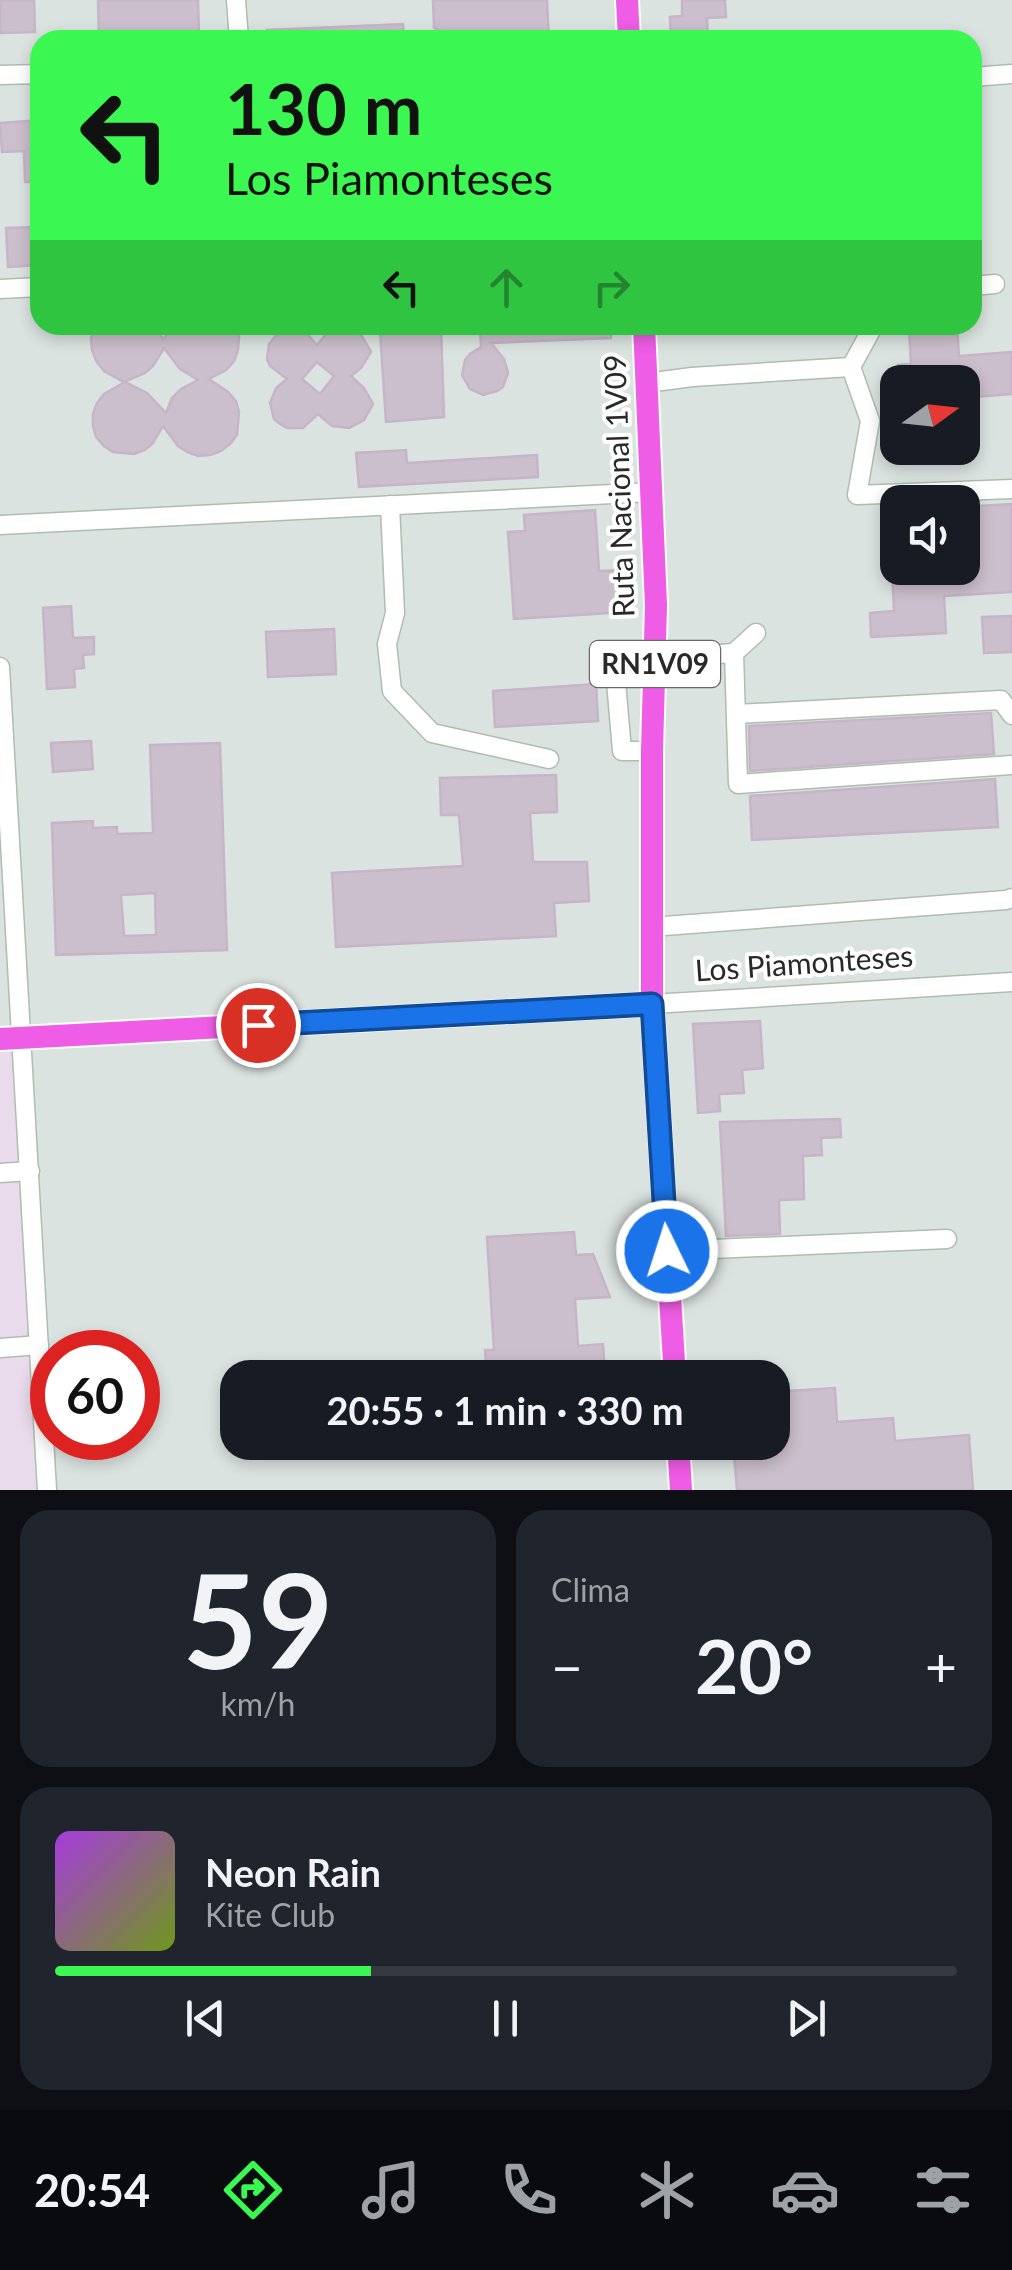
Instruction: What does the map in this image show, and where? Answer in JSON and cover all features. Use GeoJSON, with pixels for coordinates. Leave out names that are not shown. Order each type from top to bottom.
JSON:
{"type":"FeatureCollection","features":[{"type":"Feature","properties":{"kind":"main road"},"geometry":{"type":"LineString","coordinates":[[626,0],[628,30]]}},
{"type":"Feature","properties":{"kind":"main road","name":"Ruta Nacional 1V09"},"geometry":{"type":"LineString","coordinates":[[645,335],[656,605],[652,1004]]}},
{"type":"Feature","properties":{"kind":"main road","name":"Los Piamonteses"},"geometry":{"type":"LineString","coordinates":[[11,1038],[652,1004]]}},
{"type":"Feature","properties":{"kind":"main road","name":"RN1V09"},"geometry":{"type":"LineString","coordinates":[[652,1004],[673,1360]]}},
{"type":"Feature","properties":{"kind":"main road"},"geometry":{"type":"LineString","coordinates":[[679,1460],[681,1490]]}},
{"type":"Feature","properties":{"kind":"street"},"geometry":{"type":"LineString","coordinates":[[236,0],[238,30]]}},
{"type":"Feature","properties":{"kind":"street"},"geometry":{"type":"LineString","coordinates":[[0,75],[30,74]]}},
{"type":"Feature","properties":{"kind":"street"},"geometry":{"type":"LineString","coordinates":[[982,76],[1012,74]]}},
{"type":"Feature","properties":{"kind":"street"},"geometry":{"type":"LineString","coordinates":[[982,285],[995,284]]}},
{"type":"Feature","properties":{"kind":"street"},"geometry":{"type":"LineString","coordinates":[[0,289],[30,287]]}},
{"type":"Feature","properties":{"kind":"street"},"geometry":{"type":"LineString","coordinates":[[869,335],[851,368],[870,420],[857,495],[1012,488]]}},
{"type":"Feature","properties":{"kind":"street"},"geometry":{"type":"LineString","coordinates":[[647,383],[851,368]]}},
{"type":"Feature","properties":{"kind":"street"},"geometry":{"type":"LineString","coordinates":[[0,525],[653,492]]}},
{"type":"Feature","properties":{"kind":"street"},"geometry":{"type":"LineString","coordinates":[[390,505],[395,613],[388,644],[392,691],[432,733],[549,759]]}},
{"type":"Feature","properties":{"kind":"street"},"geometry":{"type":"LineString","coordinates":[[655,658],[734,652],[756,633]]}},
{"type":"Feature","properties":{"kind":"street"},"geometry":{"type":"LineString","coordinates":[[734,652],[738,784],[1012,766]]}},
{"type":"Feature","properties":{"kind":"street"},"geometry":{"type":"LineString","coordinates":[[0,667],[11,1038],[30,1171],[38,1330]]}},
{"type":"Feature","properties":{"kind":"street"},"geometry":{"type":"LineString","coordinates":[[615,670],[622,750],[652,751]]}},
{"type":"Feature","properties":{"kind":"street"},"geometry":{"type":"LineString","coordinates":[[737,714],[1000,700],[1012,715]]}},
{"type":"Feature","properties":{"kind":"street"},"geometry":{"type":"LineString","coordinates":[[652,927],[1012,898]]}},
{"type":"Feature","properties":{"kind":"street","name":"Los Piamonteses"},"geometry":{"type":"LineString","coordinates":[[652,1004],[1012,982]]}},
{"type":"Feature","properties":{"kind":"street"},"geometry":{"type":"LineString","coordinates":[[0,1172],[30,1171]]}},
{"type":"Feature","properties":{"kind":"street"},"geometry":{"type":"LineString","coordinates":[[667,1251],[947,1238]]}},
{"type":"Feature","properties":{"kind":"street"},"geometry":{"type":"LineString","coordinates":[[0,1348],[30,1346]]}},
{"type":"Feature","properties":{"kind":"street"},"geometry":{"type":"LineString","coordinates":[[46,1460],[48,1490]]}},
{"type":"Feature","properties":{"kind":"shaded area"},"geometry":{"type":"Polygon","coordinates":[[[0,0],[1012,0],[1012,1490],[47,1490],[45,1460],[160,1460],[160,1330],[38,1330],[22,1038],[0,1038],[0,0]]]}},
{"type":"Feature","properties":{"kind":"building"},"geometry":{"type":"Polygon","coordinates":[[[0,0],[34,0],[35,30],[0,33],[0,0]]]}},
{"type":"Feature","properties":{"kind":"building"},"geometry":{"type":"Polygon","coordinates":[[[98,0],[198,0],[199,30],[99,30],[98,0]]]}},
{"type":"Feature","properties":{"kind":"building"},"geometry":{"type":"Polygon","coordinates":[[[433,0],[547,0],[548,30],[434,28],[433,0]]]}},
{"type":"Feature","properties":{"kind":"building"},"geometry":{"type":"Polygon","coordinates":[[[682,0],[725,0],[726,17],[707,18],[708,30],[671,30],[670,17],[682,16],[682,0]]]}},
{"type":"Feature","properties":{"kind":"building"},"geometry":{"type":"Polygon","coordinates":[[[403,24],[403,30],[267,30],[403,24]]]}},
{"type":"Feature","properties":{"kind":"building"},"geometry":{"type":"Polygon","coordinates":[[[30,121],[30,182],[25,182],[24,151],[2,152],[0,123],[30,121]]]}},
{"type":"Feature","properties":{"kind":"building"},"geometry":{"type":"Polygon","coordinates":[[[30,227],[30,266],[8,267],[6,228],[30,227]]]}},
{"type":"Feature","properties":{"kind":"building"},"geometry":{"type":"Polygon","coordinates":[[[161,335],[163,340],[166,335],[238,335],[234,361],[209,379],[236,401],[237,435],[221,451],[198,456],[178,446],[163,426],[145,450],[134,454],[113,452],[96,437],[93,426],[93,414],[104,394],[125,382],[147,393],[166,413],[172,398],[198,380],[180,369],[164,348],[145,373],[124,382],[104,371],[96,361],[91,338],[161,335]]]}},
{"type":"Feature","properties":{"kind":"building"},"geometry":{"type":"Polygon","coordinates":[[[276,335],[308,335],[317,345],[325,335],[361,335],[371,352],[351,376],[373,404],[364,420],[349,428],[332,426],[318,414],[303,428],[287,428],[274,419],[270,403],[276,388],[287,379],[270,366],[269,344],[276,335]],[[317,362],[302,379],[320,394],[334,376],[317,362]]]}},
{"type":"Feature","properties":{"kind":"building"},"geometry":{"type":"Polygon","coordinates":[[[380,335],[441,335],[444,417],[386,422],[380,335]]]}},
{"type":"Feature","properties":{"kind":"building"},"geometry":{"type":"Polygon","coordinates":[[[480,335],[611,335],[491,343],[504,359],[508,373],[503,387],[483,395],[470,389],[462,375],[465,360],[481,347],[480,335]]]}},
{"type":"Feature","properties":{"kind":"building"},"geometry":{"type":"Polygon","coordinates":[[[909,335],[958,335],[959,356],[1012,352],[1012,394],[980,397],[980,365],[898,365],[911,364],[909,335]]]}},
{"type":"Feature","properties":{"kind":"building"},"geometry":{"type":"Polygon","coordinates":[[[406,450],[407,463],[537,455],[538,477],[359,487],[356,453],[406,450]]]}},
{"type":"Feature","properties":{"kind":"building"},"geometry":{"type":"Polygon","coordinates":[[[1012,504],[1012,592],[944,596],[946,633],[871,637],[870,613],[894,611],[893,585],[980,585],[980,506],[1012,504]]]}},
{"type":"Feature","properties":{"kind":"building"},"geometry":{"type":"Polygon","coordinates":[[[595,510],[599,571],[624,570],[627,612],[514,619],[508,532],[525,531],[524,515],[595,510]]]}},
{"type":"Feature","properties":{"kind":"building"},"geometry":{"type":"Polygon","coordinates":[[[71,606],[73,638],[94,637],[94,654],[83,655],[84,668],[74,669],[75,687],[47,689],[43,608],[71,606]]]}},
{"type":"Feature","properties":{"kind":"building"},"geometry":{"type":"Polygon","coordinates":[[[1012,616],[1012,652],[984,653],[982,617],[1012,616]]]}},
{"type":"Feature","properties":{"kind":"building"},"geometry":{"type":"Polygon","coordinates":[[[334,629],[336,674],[268,677],[266,632],[334,629]]]}},
{"type":"Feature","properties":{"kind":"building"},"geometry":{"type":"Polygon","coordinates":[[[596,684],[598,721],[495,727],[493,691],[596,684]]]}},
{"type":"Feature","properties":{"kind":"building"},"geometry":{"type":"Polygon","coordinates":[[[991,713],[994,754],[750,771],[749,726],[991,713]]]}},
{"type":"Feature","properties":{"kind":"building"},"geometry":{"type":"Polygon","coordinates":[[[91,741],[93,769],[53,772],[51,743],[91,741]]]}},
{"type":"Feature","properties":{"kind":"building"},"geometry":{"type":"Polygon","coordinates":[[[220,743],[227,950],[56,955],[52,823],[93,821],[93,828],[117,827],[117,834],[153,833],[150,745],[220,743]],[[155,893],[121,895],[124,936],[156,935],[155,893]]]}},
{"type":"Feature","properties":{"kind":"building"},"geometry":{"type":"Polygon","coordinates":[[[556,775],[557,812],[530,813],[533,862],[587,862],[589,901],[554,903],[556,936],[336,947],[332,873],[463,866],[459,815],[441,815],[440,778],[556,775]]]}},
{"type":"Feature","properties":{"kind":"building"},"geometry":{"type":"Polygon","coordinates":[[[995,779],[998,827],[752,840],[750,796],[995,779]]]}},
{"type":"Feature","properties":{"kind":"building"},"geometry":{"type":"Polygon","coordinates":[[[760,1021],[763,1068],[742,1070],[744,1093],[719,1094],[720,1111],[698,1113],[693,1024],[760,1021]]]}},
{"type":"Feature","properties":{"kind":"building"},"geometry":{"type":"Polygon","coordinates":[[[840,1119],[841,1137],[821,1138],[822,1155],[803,1156],[804,1199],[779,1200],[780,1234],[726,1236],[720,1122],[840,1119]]]}},
{"type":"Feature","properties":{"kind":"building"},"geometry":{"type":"Polygon","coordinates":[[[574,1232],[576,1255],[593,1254],[610,1297],[575,1299],[578,1346],[603,1344],[604,1360],[486,1360],[485,1350],[494,1350],[487,1237],[574,1232]]]}},
{"type":"Feature","properties":{"kind":"building"},"geometry":{"type":"Polygon","coordinates":[[[835,1388],[837,1422],[893,1418],[895,1441],[969,1435],[973,1490],[737,1490],[734,1460],[790,1460],[790,1391],[835,1388]]]}},
{"type":"Feature","properties":{"kind":"route"},"geometry":{"type":"LineString","coordinates":[[258,1025],[652,1004],[667,1251]]}}]}
